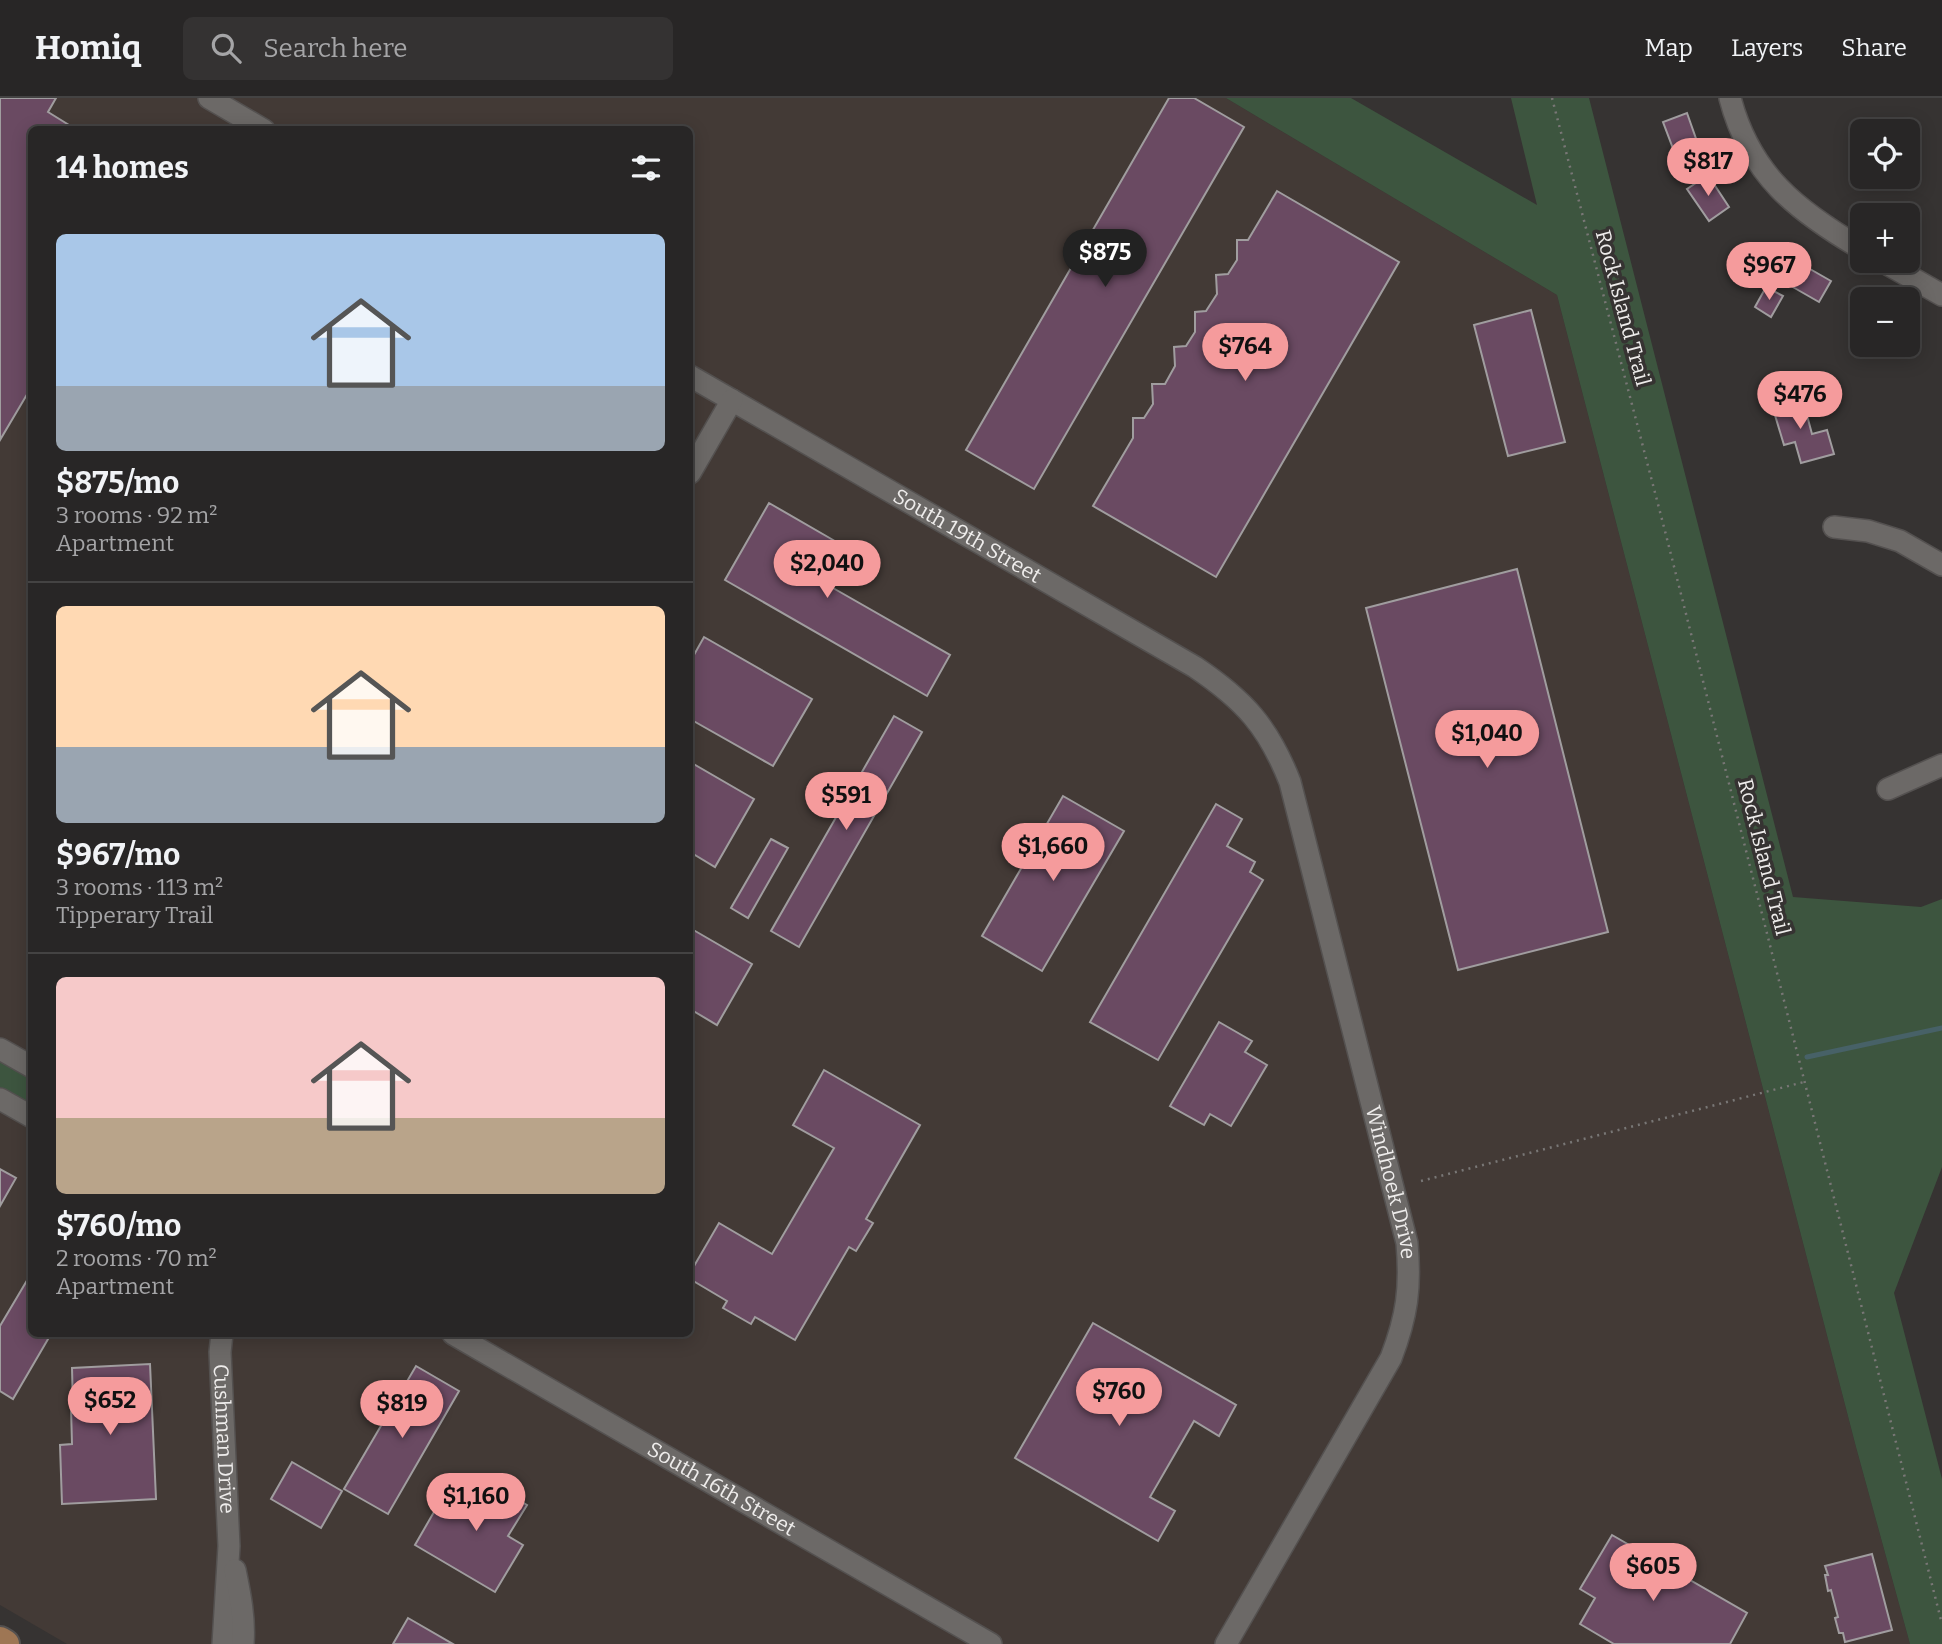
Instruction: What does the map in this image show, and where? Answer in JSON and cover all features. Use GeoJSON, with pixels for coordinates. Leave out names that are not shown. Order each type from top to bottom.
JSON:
{"type":"FeatureCollection","features":[{"type":"Feature","properties":{"kind":"main road"},"geometry":{"type":"LineString","coordinates":[[0,1641],[5,1644]]}},
{"type":"Feature","properties":{"kind":"street"},"geometry":{"type":"LineString","coordinates":[[209,98],[257,126]]}},
{"type":"Feature","properties":{"kind":"street"},"geometry":{"type":"LineString","coordinates":[[1730,98],[1746,142],[1780,190],[1824,227],[1850,242]]}},
{"type":"Feature","properties":{"kind":"street"},"geometry":{"type":"LineString","coordinates":[[1903,273],[1942,295]]}},
{"type":"Feature","properties":{"kind":"street","name":"South 19th Street"},"geometry":{"type":"LineString","coordinates":[[693,378],[1195,667],[1240,701]]}},
{"type":"Feature","properties":{"kind":"street"},"geometry":{"type":"LineString","coordinates":[[693,468],[732,400]]}},
{"type":"Feature","properties":{"kind":"street"},"geometry":{"type":"LineString","coordinates":[[1834,527],[1868,531],[1900,541],[1942,565]]}},
{"type":"Feature","properties":{"kind":"street","name":"Windhoek Drive"},"geometry":{"type":"LineString","coordinates":[[1226,1644],[1391,1358],[1407,1307],[1410,1275],[1407,1243],[1290,782],[1265,731],[1240,701]]}},
{"type":"Feature","properties":{"kind":"street"},"geometry":{"type":"LineString","coordinates":[[1888,789],[1942,765]]}},
{"type":"Feature","properties":{"kind":"street"},"geometry":{"type":"LineString","coordinates":[[0,1049],[28,1065]]}},
{"type":"Feature","properties":{"kind":"street"},"geometry":{"type":"LineString","coordinates":[[0,1098],[28,1115]]}},
{"type":"Feature","properties":{"kind":"street","name":"Cushman Drive"},"geometry":{"type":"LineString","coordinates":[[222,1337],[220,1352],[229,1546],[223,1644]]}},
{"type":"Feature","properties":{"kind":"street","name":"South 16th Street"},"geometry":{"type":"LineString","coordinates":[[458,1337],[991,1644]]}},
{"type":"Feature","properties":{"kind":"street","name":"Cushman Drive"},"geometry":{"type":"LineString","coordinates":[[229,1546],[240,1595],[243,1644]]}},
{"type":"Feature","properties":{"kind":"path","name":"Rock Island Trail"},"geometry":{"type":"LineString","coordinates":[[1552,98],[1672,558],[1942,1624]]}},
{"type":"Feature","properties":{"kind":"path"},"geometry":{"type":"LineString","coordinates":[[1421,1181],[1805,1082]]}},
{"type":"Feature","properties":{"kind":"shaded area"},"geometry":{"type":"Polygon","coordinates":[[[0,98],[1226,98],[1557,295],[1856,1447],[1910,1644],[67,1644],[0,1605],[0,1099],[28,1115],[28,1337],[693,1337],[693,126],[28,126],[28,1065],[0,1049],[0,98]]]}},
{"type":"Feature","properties":{"kind":"green space"},"geometry":{"type":"Polygon","coordinates":[[[1226,98],[1351,98],[1537,205],[1511,98],[1589,98],[1793,897],[1921,907],[1942,899],[1942,1167],[1894,1293],[1942,1479],[1942,1644],[1910,1644],[1856,1447],[1557,295],[1226,98]]]}},
{"type":"Feature","properties":{"kind":"green space"},"geometry":{"type":"Polygon","coordinates":[[[0,1059],[28,1076],[28,1103],[0,1087],[0,1059]]]}},
{"type":"Feature","properties":{"kind":"building"},"geometry":{"type":"Polygon","coordinates":[[[0,98],[56,98],[48,112],[71,126],[28,126],[28,393],[0,440],[0,98]]]}},
{"type":"Feature","properties":{"kind":"building"},"geometry":{"type":"Polygon","coordinates":[[[1169,98],[1194,98],[1244,127],[1034,489],[966,450],[1169,98]]]}},
{"type":"Feature","properties":{"kind":"building"},"geometry":{"type":"Polygon","coordinates":[[[1687,113],[1700,150],[1677,159],[1663,122],[1687,113]]]}},
{"type":"Feature","properties":{"kind":"building"},"geometry":{"type":"Polygon","coordinates":[[[1708,175],[1729,207],[1709,221],[1687,189],[1708,175]]]}},
{"type":"Feature","properties":{"kind":"building"},"geometry":{"type":"Polygon","coordinates":[[[1277,191],[1399,262],[1216,577],[1093,506],[1133,438],[1133,418],[1144,418],[1153,404],[1152,384],[1165,384],[1175,366],[1174,347],[1186,346],[1195,332],[1195,312],[1206,311],[1217,294],[1216,275],[1228,274],[1237,260],[1237,240],[1248,240],[1277,191]]]}},
{"type":"Feature","properties":{"kind":"building"},"geometry":{"type":"Polygon","coordinates":[[[1796,261],[1831,281],[1819,302],[1784,282],[1796,261]]]}},
{"type":"Feature","properties":{"kind":"building"},"geometry":{"type":"Polygon","coordinates":[[[1766,287],[1783,296],[1771,317],[1755,307],[1766,287]]]}},
{"type":"Feature","properties":{"kind":"building"},"geometry":{"type":"Polygon","coordinates":[[[1531,310],[1565,442],[1508,456],[1474,325],[1531,310]]]}},
{"type":"Feature","properties":{"kind":"building"},"geometry":{"type":"Polygon","coordinates":[[[1794,395],[1799,410],[1805,408],[1812,434],[1827,430],[1834,454],[1801,463],[1795,442],[1784,445],[1771,402],[1794,395]]]}},
{"type":"Feature","properties":{"kind":"building"},"geometry":{"type":"Polygon","coordinates":[[[769,503],[840,544],[819,580],[950,655],[927,696],[725,580],[769,503]]]}},
{"type":"Feature","properties":{"kind":"building"},"geometry":{"type":"Polygon","coordinates":[[[1517,569],[1608,932],[1458,970],[1366,608],[1517,569]]]}},
{"type":"Feature","properties":{"kind":"building"},"geometry":{"type":"Polygon","coordinates":[[[704,637],[812,699],[773,766],[693,721],[693,657],[704,637]]]}},
{"type":"Feature","properties":{"kind":"building"},"geometry":{"type":"Polygon","coordinates":[[[894,716],[922,732],[799,947],[771,931],[894,716]]]}},
{"type":"Feature","properties":{"kind":"building"},"geometry":{"type":"Polygon","coordinates":[[[693,764],[754,799],[715,867],[693,854],[693,764]]]}},
{"type":"Feature","properties":{"kind":"building"},"geometry":{"type":"Polygon","coordinates":[[[1063,796],[1124,831],[1042,971],[982,936],[1063,796]]]}},
{"type":"Feature","properties":{"kind":"building"},"geometry":{"type":"Polygon","coordinates":[[[1216,804],[1242,819],[1227,846],[1255,862],[1250,872],[1263,880],[1158,1060],[1090,1022],[1216,804]]]}},
{"type":"Feature","properties":{"kind":"building"},"geometry":{"type":"Polygon","coordinates":[[[771,839],[788,848],[748,918],[731,908],[771,839]]]}},
{"type":"Feature","properties":{"kind":"building"},"geometry":{"type":"Polygon","coordinates":[[[693,930],[752,964],[717,1025],[693,1011],[693,930]]]}},
{"type":"Feature","properties":{"kind":"building"},"geometry":{"type":"Polygon","coordinates":[[[1219,1022],[1252,1041],[1245,1052],[1267,1065],[1231,1126],[1210,1114],[1204,1125],[1170,1106],[1219,1022]]]}},
{"type":"Feature","properties":{"kind":"building"},"geometry":{"type":"Polygon","coordinates":[[[824,1070],[920,1125],[866,1219],[873,1223],[856,1251],[849,1247],[795,1340],[755,1317],[751,1324],[723,1308],[727,1301],[693,1281],[693,1268],[719,1223],[772,1254],[834,1148],[793,1125],[824,1070]]]}},
{"type":"Feature","properties":{"kind":"building"},"geometry":{"type":"Polygon","coordinates":[[[0,1169],[16,1178],[0,1206],[0,1169]]]}},
{"type":"Feature","properties":{"kind":"building"},"geometry":{"type":"Polygon","coordinates":[[[28,1279],[28,1337],[49,1337],[13,1399],[0,1391],[0,1326],[28,1279]]]}},
{"type":"Feature","properties":{"kind":"building"},"geometry":{"type":"Polygon","coordinates":[[[1093,1323],[1236,1405],[1219,1436],[1194,1421],[1150,1497],[1175,1511],[1158,1541],[1015,1458],[1093,1323]]]}},
{"type":"Feature","properties":{"kind":"building"},"geometry":{"type":"Polygon","coordinates":[[[150,1364],[156,1499],[62,1504],[60,1445],[72,1444],[72,1368],[150,1364]]]}},
{"type":"Feature","properties":{"kind":"building"},"geometry":{"type":"Polygon","coordinates":[[[416,1366],[459,1391],[388,1514],[344,1489],[416,1366]]]}},
{"type":"Feature","properties":{"kind":"building"},"geometry":{"type":"Polygon","coordinates":[[[292,1462],[342,1491],[321,1528],[271,1499],[292,1462]]]}},
{"type":"Feature","properties":{"kind":"building"},"geometry":{"type":"Polygon","coordinates":[[[478,1476],[497,1487],[506,1484],[509,1494],[527,1505],[508,1536],[523,1545],[495,1592],[415,1545],[442,1498],[460,1508],[478,1476]]]}},
{"type":"Feature","properties":{"kind":"building"},"geometry":{"type":"Polygon","coordinates":[[[1612,1535],[1747,1613],[1730,1644],[1614,1644],[1580,1624],[1595,1598],[1580,1589],[1612,1535]]]}},
{"type":"Feature","properties":{"kind":"building"},"geometry":{"type":"Polygon","coordinates":[[[1872,1554],[1892,1630],[1845,1642],[1835,1618],[1838,1617],[1831,1590],[1828,1591],[1825,1566],[1872,1554]]]}},
{"type":"Feature","properties":{"kind":"building"},"geometry":{"type":"Polygon","coordinates":[[[408,1618],[453,1644],[393,1644],[408,1618]]]}},
{"type":"Feature","properties":{"kind":"waterway"},"geometry":{"type":"LineString","coordinates":[[1807,1057],[1942,1028]]}}]}
